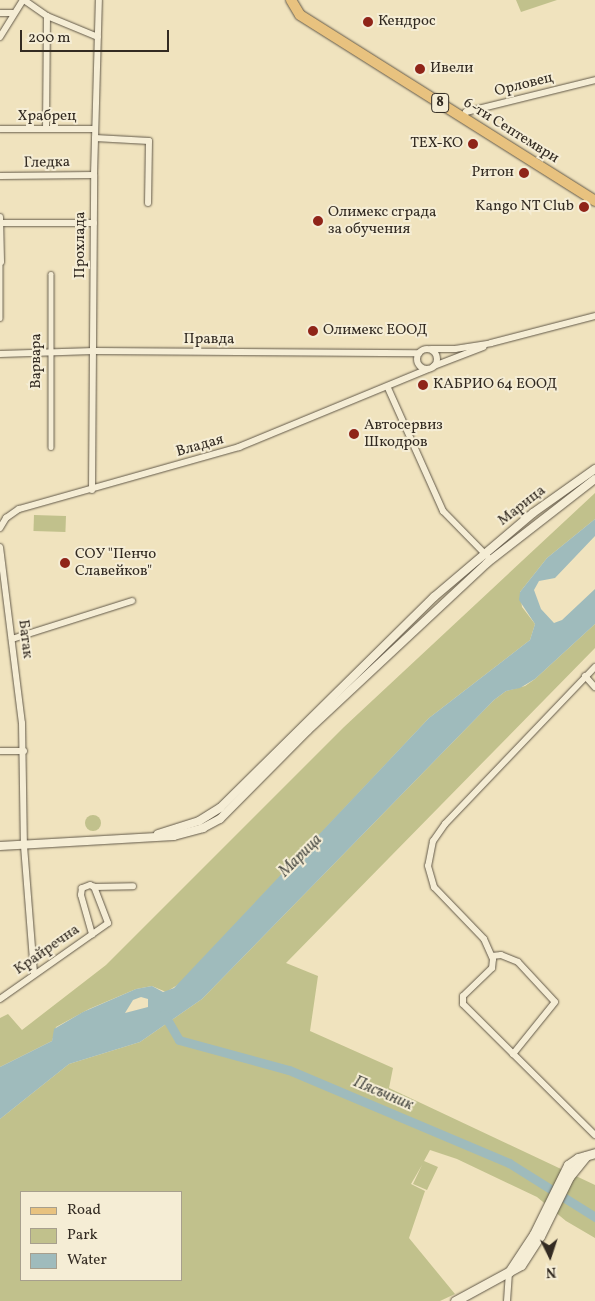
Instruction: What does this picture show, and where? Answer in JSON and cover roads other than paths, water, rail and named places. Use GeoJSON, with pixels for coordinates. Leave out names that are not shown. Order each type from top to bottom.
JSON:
{"type":"FeatureCollection","features":[{"type":"Feature","properties":{"kind":"main road","name":"6-ти Септември"},"geometry":{"type":"LineString","coordinates":[[291,0],[300,15],[595,201]]}},
{"type":"Feature","properties":{"kind":"main road"},"geometry":{"type":"LineString","coordinates":[[455,1301],[509,1272],[530,1254],[568,1165],[591,1155]]}},
{"type":"Feature","properties":{"kind":"street"},"geometry":{"type":"LineString","coordinates":[[0,37],[23,0],[47,16],[98,37]]}},
{"type":"Feature","properties":{"kind":"street","name":"Прохлада"},"geometry":{"type":"LineString","coordinates":[[92,490],[94,138],[99,0]]}},
{"type":"Feature","properties":{"kind":"street"},"geometry":{"type":"LineString","coordinates":[[0,13],[13,14]]}},
{"type":"Feature","properties":{"kind":"street"},"geometry":{"type":"LineString","coordinates":[[46,129],[47,16]]}},
{"type":"Feature","properties":{"kind":"street","name":"Орловец"},"geometry":{"type":"LineString","coordinates":[[462,118],[466,112],[595,80]]}},
{"type":"Feature","properties":{"kind":"street","name":"Храбрец"},"geometry":{"type":"LineString","coordinates":[[0,129],[95,129]]}},
{"type":"Feature","properties":{"kind":"street"},"geometry":{"type":"LineString","coordinates":[[94,138],[149,140],[148,203]]}},
{"type":"Feature","properties":{"kind":"street","name":"Гледка"},"geometry":{"type":"LineString","coordinates":[[0,176],[94,175]]}},
{"type":"Feature","properties":{"kind":"street"},"geometry":{"type":"LineString","coordinates":[[0,217],[0,318]]}},
{"type":"Feature","properties":{"kind":"street"},"geometry":{"type":"LineString","coordinates":[[0,223],[94,223]]}},
{"type":"Feature","properties":{"kind":"street","name":"Варвара"},"geometry":{"type":"LineString","coordinates":[[51,274],[49,354],[51,447]]}},
{"type":"Feature","properties":{"kind":"street","name":"Владая"},"geometry":{"type":"LineString","coordinates":[[419,353],[431,349],[455,349],[491,343],[595,316]]}},
{"type":"Feature","properties":{"kind":"street","name":"Владая"},"geometry":{"type":"LineString","coordinates":[[0,528],[6,518],[19,509],[92,490],[239,447],[388,388],[491,343]]}},
{"type":"Feature","properties":{"kind":"street"},"geometry":{"type":"LineString","coordinates":[[417,363],[431,368],[438,357],[431,349]]}},
{"type":"Feature","properties":{"kind":"street","name":"Правда"},"geometry":{"type":"LineString","coordinates":[[0,354],[49,354],[94,351],[419,353]]}},
{"type":"Feature","properties":{"kind":"street"},"geometry":{"type":"LineString","coordinates":[[408,378],[417,363],[419,353]]}},
{"type":"Feature","properties":{"kind":"street"},"geometry":{"type":"LineString","coordinates":[[388,388],[443,511],[490,560]]}},
{"type":"Feature","properties":{"kind":"street","name":"Марица"},"geometry":{"type":"LineString","coordinates":[[151,836],[199,821],[220,808],[427,604],[484,553],[595,469]]}},
{"type":"Feature","properties":{"kind":"street","name":"Марица"},"geometry":{"type":"LineString","coordinates":[[0,846],[174,836],[203,828],[220,819],[308,730],[490,560],[595,479]]}},
{"type":"Feature","properties":{"kind":"street","name":"Батак"},"geometry":{"type":"LineString","coordinates":[[0,548],[4,598],[12,640],[24,751],[24,846],[34,974]]}},
{"type":"Feature","properties":{"kind":"street"},"geometry":{"type":"LineString","coordinates":[[12,640],[132,602]]}},
{"type":"Feature","properties":{"kind":"street"},"geometry":{"type":"LineString","coordinates":[[595,667],[445,824],[433,841],[428,866],[431,883],[484,939],[492,956],[492,968],[462,1000],[513,1054],[595,1135]]}},
{"type":"Feature","properties":{"kind":"street"},"geometry":{"type":"LineString","coordinates":[[585,676],[595,687]]}},
{"type":"Feature","properties":{"kind":"street"},"geometry":{"type":"LineString","coordinates":[[0,751],[24,751]]}},
{"type":"Feature","properties":{"kind":"street"},"geometry":{"type":"LineString","coordinates":[[92,934],[81,895],[85,886],[133,886]]}},
{"type":"Feature","properties":{"kind":"street","name":"Крайречна"},"geometry":{"type":"LineString","coordinates":[[0,999],[108,923],[94,887]]}},
{"type":"Feature","properties":{"kind":"street"},"geometry":{"type":"LineString","coordinates":[[492,956],[501,955],[518,962],[555,1002],[513,1054]]}},
{"type":"Feature","properties":{"kind":"street"},"geometry":{"type":"LineString","coordinates":[[508,1301],[509,1272]]}},
{"type":"Feature","properties":{"kind":"water"},"geometry":{"type":"Polygon","coordinates":[[[595,519],[595,536],[555,578],[539,581],[534,590],[541,609],[554,623],[562,620],[595,589],[595,624],[535,679],[520,688],[506,691],[494,700],[202,999],[140,1042],[69,1064],[0,1119],[0,1067],[52,1041],[54,1029],[83,1012],[136,989],[152,986],[163,992],[174,988],[429,718],[530,640],[535,624],[519,600],[520,592],[547,558],[595,519]],[[141,997],[133,1000],[125,1013],[148,1007],[148,999],[141,997]]]}},
{"type":"Feature","properties":{"kind":"waterway","name":"Пясъчник"},"geometry":{"type":"LineString","coordinates":[[164,1014],[179,1040],[289,1070],[509,1163],[595,1217]]}},
{"type":"Feature","properties":{"kind":"place","name":"Кендрос"},"geometry":{"type":"Point","coordinates":[368,22]}},
{"type":"Feature","properties":{"kind":"place","name":"Ивели"},"geometry":{"type":"Point","coordinates":[420,69]}},
{"type":"Feature","properties":{"kind":"place","name":"ТЕХ-КО"},"geometry":{"type":"Point","coordinates":[473,144]}},
{"type":"Feature","properties":{"kind":"place","name":"Ритон"},"geometry":{"type":"Point","coordinates":[524,173]}},
{"type":"Feature","properties":{"kind":"place","name":"Kango NT Club"},"geometry":{"type":"Point","coordinates":[584,207]}},
{"type":"Feature","properties":{"kind":"place","name":"Олимекс сграда за обучения"},"geometry":{"type":"Point","coordinates":[318,221]}},
{"type":"Feature","properties":{"kind":"place","name":"Олимекс ЕООД"},"geometry":{"type":"Point","coordinates":[313,331]}},
{"type":"Feature","properties":{"kind":"place","name":"КАБРИО 64 ЕООД"},"geometry":{"type":"Point","coordinates":[423,385]}},
{"type":"Feature","properties":{"kind":"place","name":"Автосервиз Шкодров"},"geometry":{"type":"Point","coordinates":[354,434]}},
{"type":"Feature","properties":{"kind":"place","name":"СОУ \"Пенчо Славейков\""},"geometry":{"type":"Point","coordinates":[65,563]}}]}
